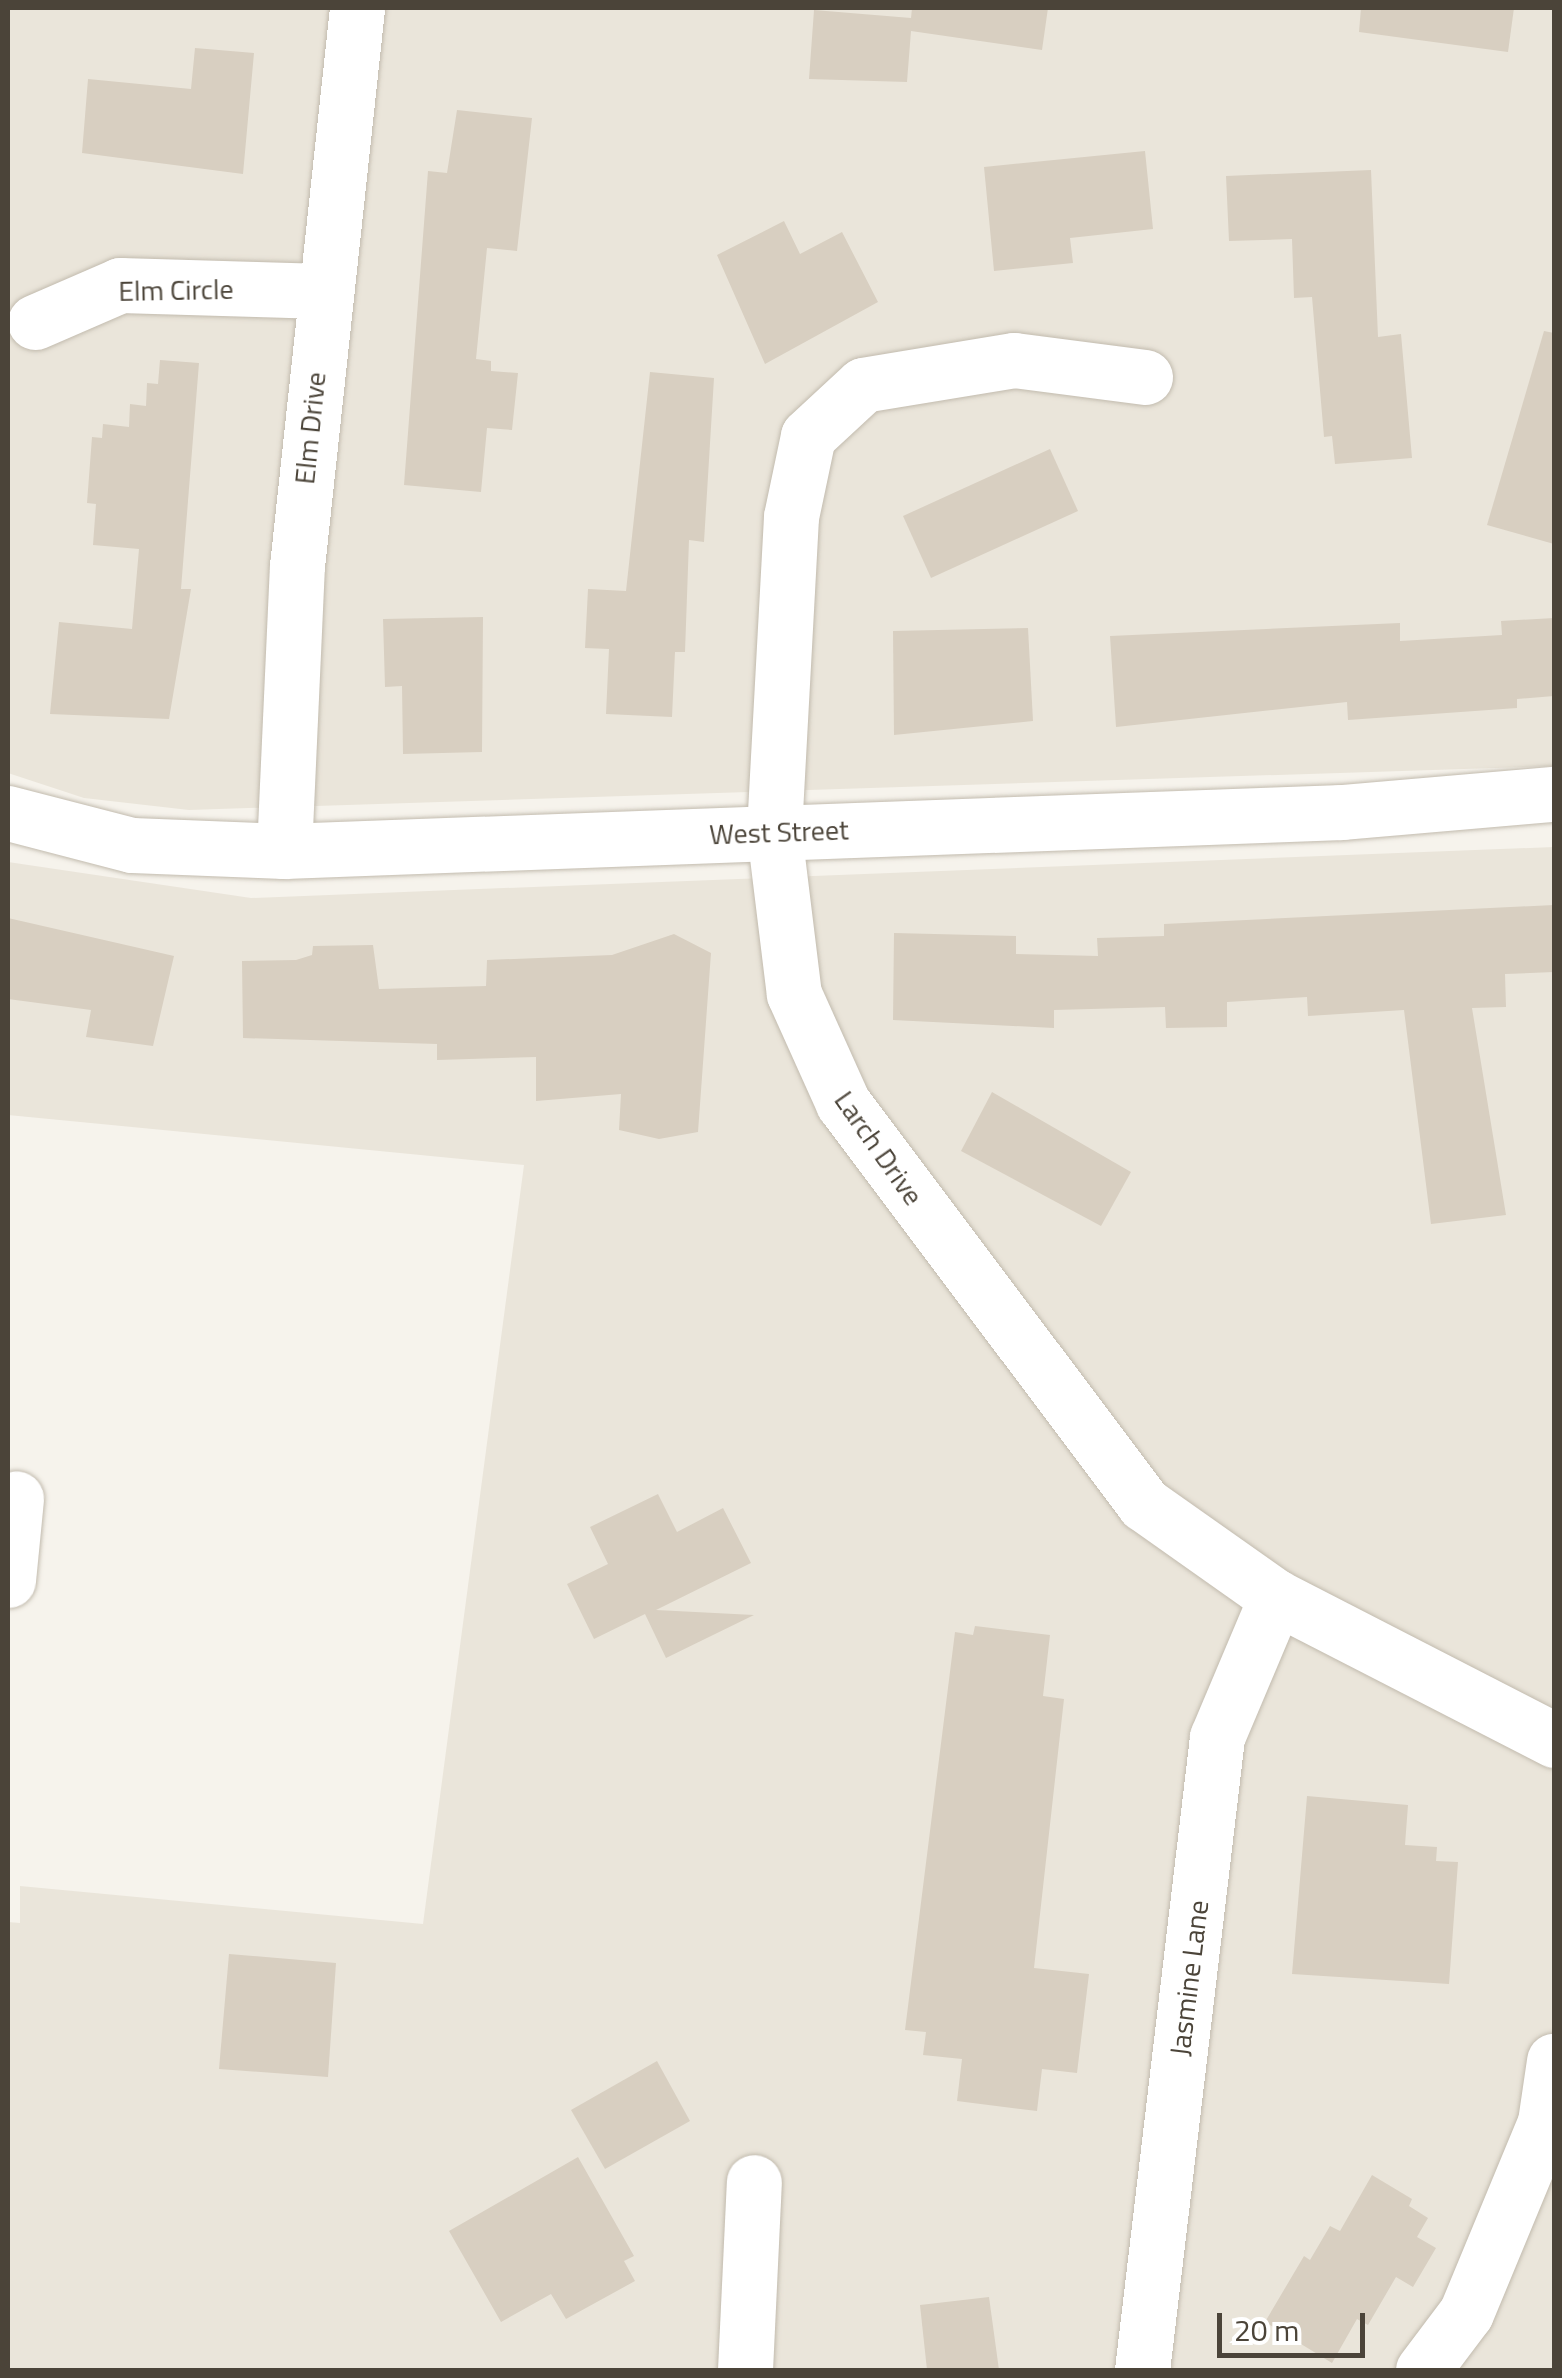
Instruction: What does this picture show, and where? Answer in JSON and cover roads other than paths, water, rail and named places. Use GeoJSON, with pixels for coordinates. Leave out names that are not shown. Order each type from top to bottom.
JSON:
{"type":"FeatureCollection","features":[{"type":"Feature","properties":{"kind":"street","name":"Elm Drive"},"geometry":{"type":"LineString","coordinates":[[284,851],[296,566],[356,8]]}},
{"type":"Feature","properties":{"kind":"street","name":"Elm Circle"},"geometry":{"type":"LineString","coordinates":[[34,322],[120,285],[324,290]]}},
{"type":"Feature","properties":{"kind":"street","name":"Larch Drive"},"geometry":{"type":"LineString","coordinates":[[1145,377],[1014,360],[863,385],[808,436],[791,517],[774,832],[794,994],[843,1104],[1144,1504],[1276,1598],[1554,1740]]}},
{"type":"Feature","properties":{"kind":"street","name":"West Street"},"geometry":{"type":"LineString","coordinates":[[8,813],[132,845],[284,851],[1342,812],[1554,794]]}},
{"type":"Feature","properties":{"kind":"street"},"geometry":{"type":"LineString","coordinates":[[8,1580],[16,1498]]}},
{"type":"Feature","properties":{"kind":"street","name":"Jasmine Lane"},"geometry":{"type":"LineString","coordinates":[[1142,2370],[1217,1737],[1276,1598]]}},
{"type":"Feature","properties":{"kind":"street"},"geometry":{"type":"LineString","coordinates":[[1422,2370],[1466,2313],[1545,2122],[1554,2061]]}},
{"type":"Feature","properties":{"kind":"street"},"geometry":{"type":"LineString","coordinates":[[745,2370],[754,2182]]}}]}
